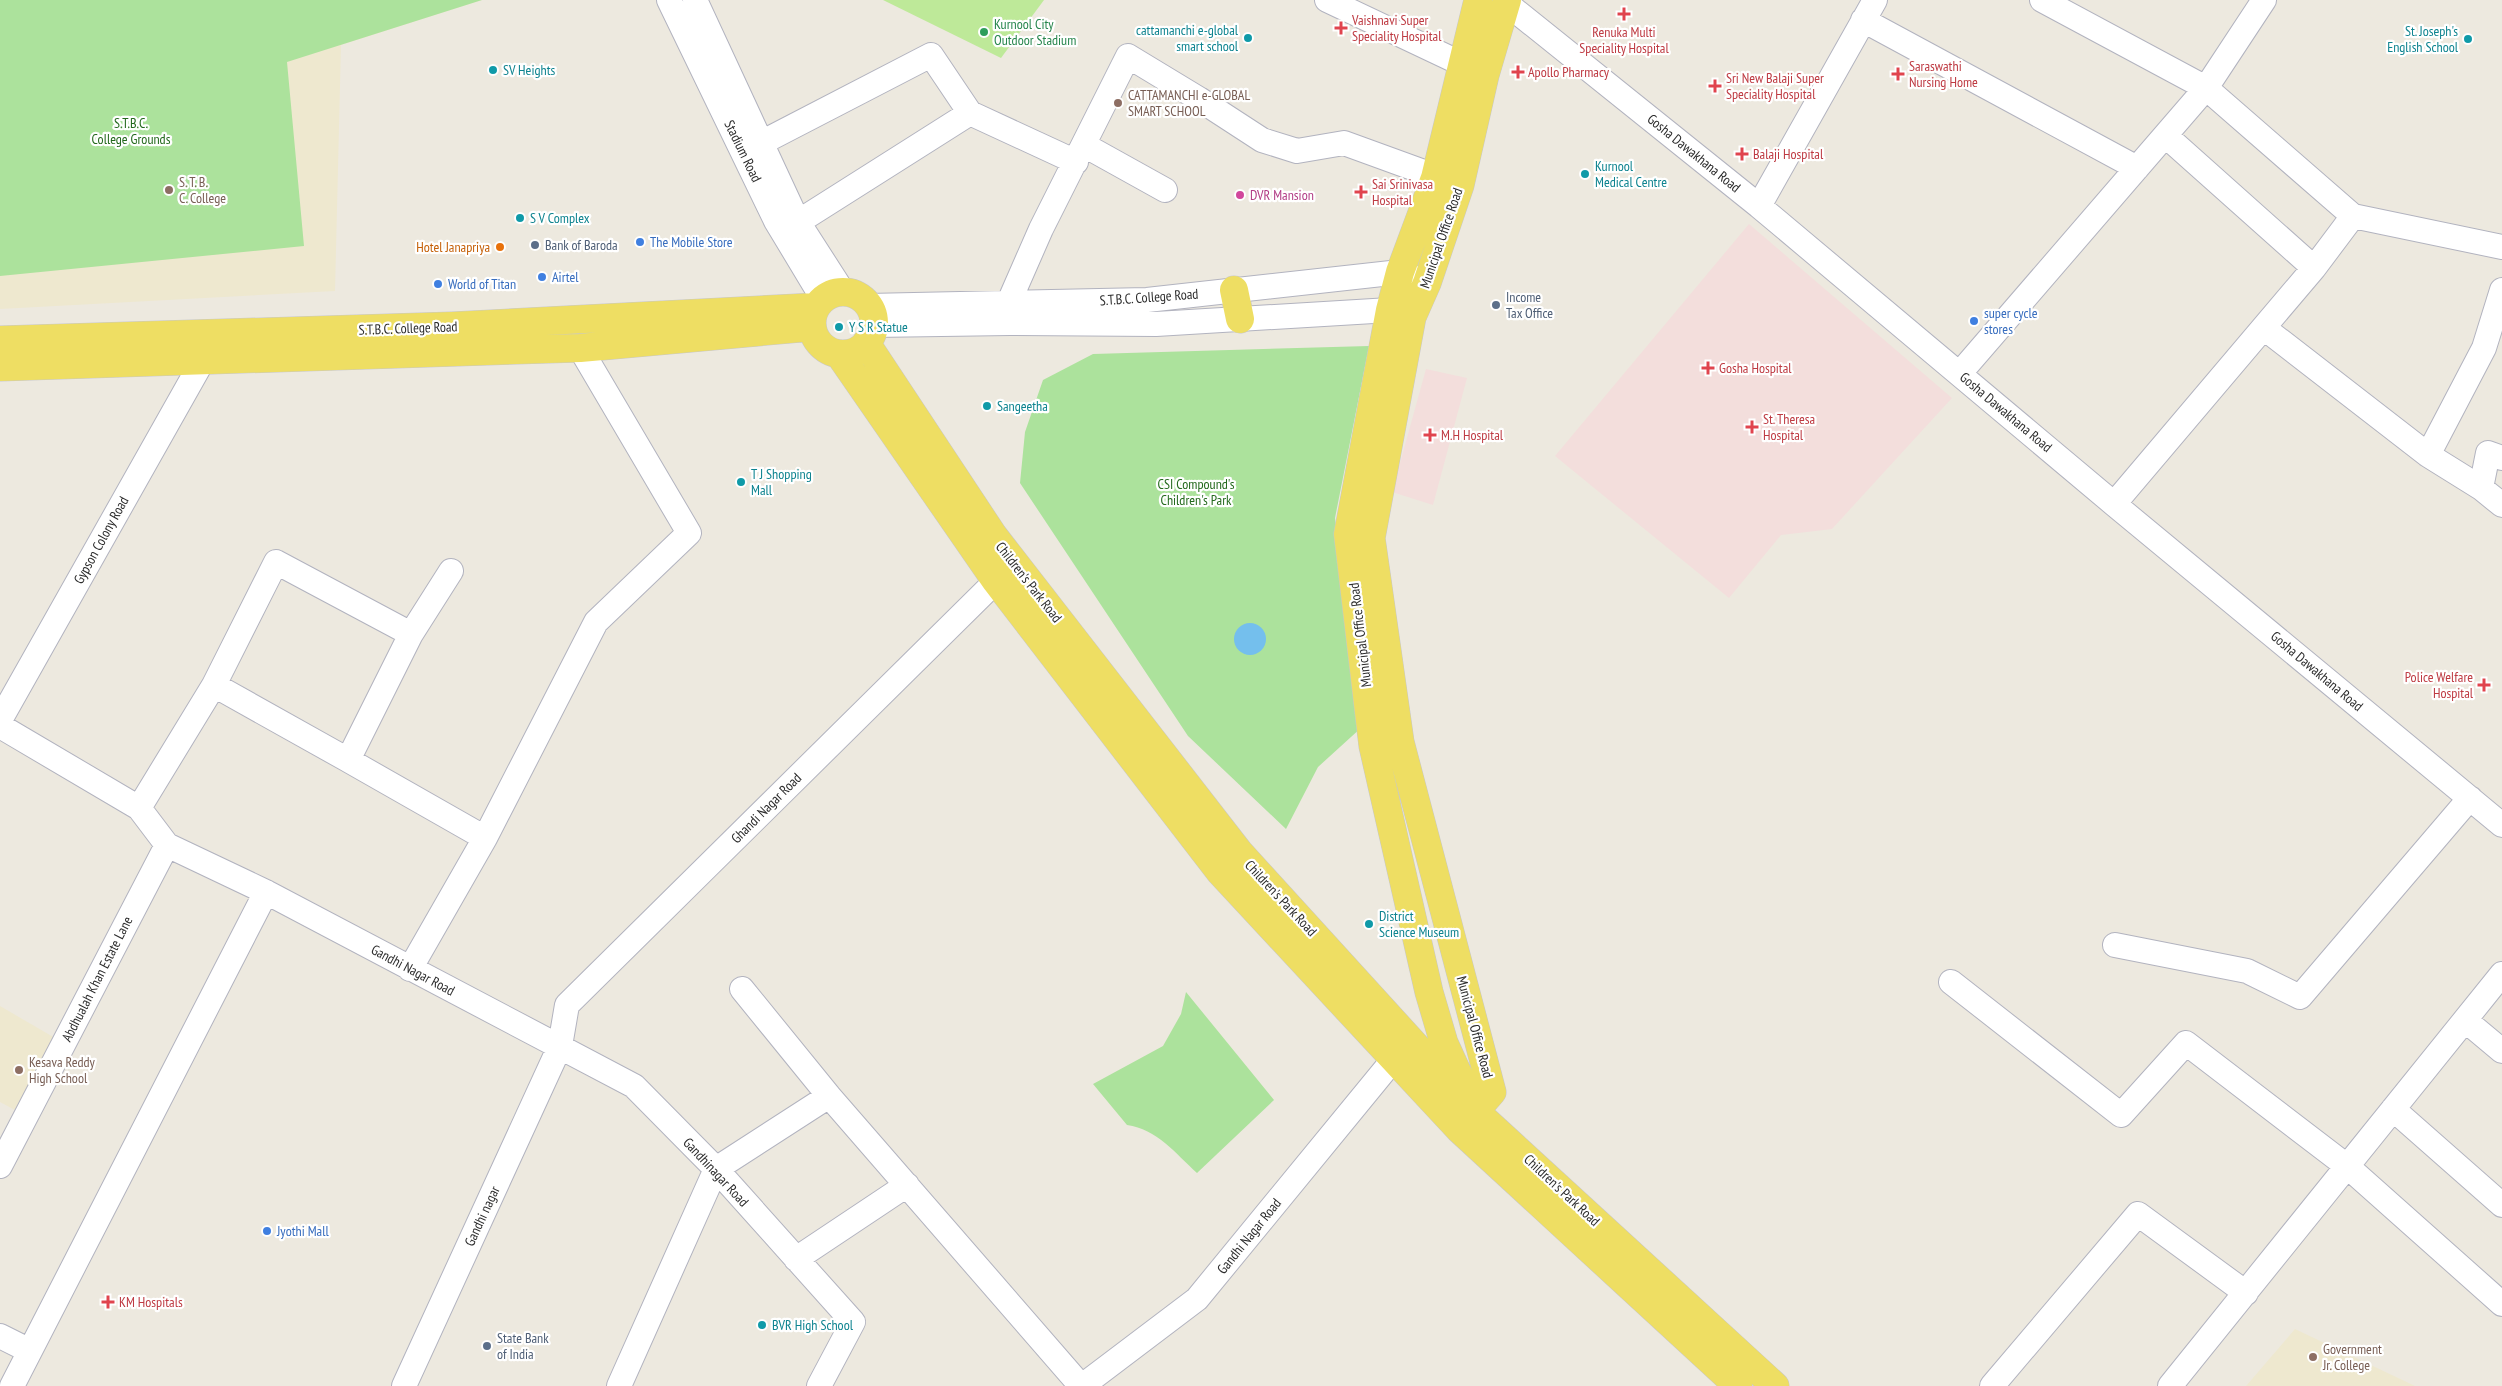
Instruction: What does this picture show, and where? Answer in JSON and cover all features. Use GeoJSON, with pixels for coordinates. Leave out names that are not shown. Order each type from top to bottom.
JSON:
{"type":"FeatureCollection","features":[{"type":"Feature","properties":{"kind":"main road","name":"Municipal Office Road"},"geometry":{"type":"LineString","coordinates":[[1467,1120],[1429,992],[1373,746],[1348,534],[1401,314],[1427,283],[1473,70],[1478,0]]}},
{"type":"Feature","properties":{"kind":"main road","name":"Municipal Office Road"},"geometry":{"type":"LineString","coordinates":[[1473,70],[1507,1]]}},
{"type":"Feature","properties":{"kind":"main road","name":"Municipal Office Road"},"geometry":{"type":"LineString","coordinates":[[1448,182],[1400,272],[1401,314],[1371,538],[1400,742],[1492,1092],[1467,1120]]}},
{"type":"Feature","properties":{"kind":"main road"},"geometry":{"type":"LineString","coordinates":[[1234,290],[1240,319]]}},
{"type":"Feature","properties":{"kind":"main road"},"geometry":{"type":"LineString","coordinates":[[853,294],[869,325],[849,353],[839,354],[821,345],[814,336],[824,306],[853,294]]}},
{"type":"Feature","properties":{"kind":"main road","name":"S.T.B.C. College Road"},"geometry":{"type":"LineString","coordinates":[[0,340],[452,326],[824,306]]}},
{"type":"Feature","properties":{"kind":"main road","name":"S.T.B.C. College Road"},"geometry":{"type":"LineString","coordinates":[[0,366],[580,348],[824,306]]}},
{"type":"Feature","properties":{"kind":"main road","name":"Children's Park Road"},"geometry":{"type":"LineString","coordinates":[[869,325],[993,535],[1239,852],[1467,1120],[1738,1386]]}},
{"type":"Feature","properties":{"kind":"main road","name":"Children's Park Road"},"geometry":{"type":"LineString","coordinates":[[839,354],[996,581],[1220,872],[1393,1060],[1467,1120],[1774,1386]]}},
{"type":"Feature","properties":{"kind":"street","name":"Stadium Road"},"geometry":{"type":"LineString","coordinates":[[669,0],[776,220],[824,306]]}},
{"type":"Feature","properties":{"kind":"street","name":"Stadium Road"},"geometry":{"type":"LineString","coordinates":[[695,0],[798,222],[824,306]]}},
{"type":"Feature","properties":{"kind":"street"},"geometry":{"type":"LineString","coordinates":[[1327,0],[1473,70]]}},
{"type":"Feature","properties":{"kind":"street"},"geometry":{"type":"LineString","coordinates":[[2042,0],[2206,88],[2353,216],[2502,247]]}},
{"type":"Feature","properties":{"kind":"street","name":"Gosha Dawakhana Road"},"geometry":{"type":"LineString","coordinates":[[1507,1],[1759,206],[2114,504],[2502,825]]}},
{"type":"Feature","properties":{"kind":"street"},"geometry":{"type":"LineString","coordinates":[[1960,373],[2206,88],[2257,2]]}},
{"type":"Feature","properties":{"kind":"street"},"geometry":{"type":"LineString","coordinates":[[1759,206],[1870,6],[2137,168]]}},
{"type":"Feature","properties":{"kind":"street"},"geometry":{"type":"LineString","coordinates":[[762,143],[931,56],[970,112],[1080,154],[1165,190]]}},
{"type":"Feature","properties":{"kind":"street"},"geometry":{"type":"LineString","coordinates":[[1009,302],[1041,229],[1128,56],[1262,140],[1297,151],[1344,143],[1448,182]]}},
{"type":"Feature","properties":{"kind":"street"},"geometry":{"type":"LineString","coordinates":[[798,222],[970,112]]}},
{"type":"Feature","properties":{"kind":"street"},"geometry":{"type":"LineString","coordinates":[[2166,136],[2314,268]]}},
{"type":"Feature","properties":{"kind":"street"},"geometry":{"type":"LineString","coordinates":[[2114,504],[2314,268],[2353,216]]}},
{"type":"Feature","properties":{"kind":"street","name":"S.T.B.C. College Road"},"geometry":{"type":"LineString","coordinates":[[869,325],[1009,302],[1147,300],[1400,272],[1427,283]]}},
{"type":"Feature","properties":{"kind":"street"},"geometry":{"type":"LineString","coordinates":[[2428,455],[2484,348],[2502,290]]}},
{"type":"Feature","properties":{"kind":"street"},"geometry":{"type":"LineString","coordinates":[[869,325],[1010,323],[1156,324],[1240,319],[1401,314]]}},
{"type":"Feature","properties":{"kind":"street"},"geometry":{"type":"LineString","coordinates":[[2264,328],[2428,455],[2482,488],[2502,505]]}},
{"type":"Feature","properties":{"kind":"street"},"geometry":{"type":"LineString","coordinates":[[410,969],[485,838],[596,622],[689,533],[580,348]]}},
{"type":"Feature","properties":{"kind":"street","name":"Gypson Colony Road"},"geometry":{"type":"LineString","coordinates":[[0,720],[203,360]]}},
{"type":"Feature","properties":{"kind":"street"},"geometry":{"type":"LineString","coordinates":[[2482,488],[2488,453],[2502,458]]}},
{"type":"Feature","properties":{"kind":"street"},"geometry":{"type":"LineString","coordinates":[[139,808],[214,685],[276,562],[411,634]]}},
{"type":"Feature","properties":{"kind":"street"},"geometry":{"type":"LineString","coordinates":[[348,760],[411,634],[451,571]]}},
{"type":"Feature","properties":{"kind":"street","name":"Ghandi Nagar Road"},"geometry":{"type":"LineString","coordinates":[[560,1046],[567,1005],[996,581]]}},
{"type":"Feature","properties":{"kind":"street"},"geometry":{"type":"LineString","coordinates":[[214,685],[485,838]]}},
{"type":"Feature","properties":{"kind":"street"},"geometry":{"type":"LineString","coordinates":[[0,726],[139,808],[167,845]]}},
{"type":"Feature","properties":{"kind":"street"},"geometry":{"type":"LineString","coordinates":[[2116,945],[2247,971],[2300,997],[2470,798]]}},
{"type":"Feature","properties":{"kind":"street","name":"Gandhi Nagar Road"},"geometry":{"type":"LineString","coordinates":[[167,845],[266,892],[560,1046]]}},
{"type":"Feature","properties":{"kind":"street","name":"Abdhualah Khan Estate Lane"},"geometry":{"type":"LineString","coordinates":[[0,1166],[167,845]]}},
{"type":"Feature","properties":{"kind":"street"},"geometry":{"type":"LineString","coordinates":[[12,1386],[266,892]]}},
{"type":"Feature","properties":{"kind":"street"},"geometry":{"type":"LineString","coordinates":[[2170,1386],[2502,974]]}},
{"type":"Feature","properties":{"kind":"street"},"geometry":{"type":"LineString","coordinates":[[1951,982],[2121,1115],[2186,1043],[2348,1167],[2502,1304]]}},
{"type":"Feature","properties":{"kind":"street","name":"Gandhi Nagar Road"},"geometry":{"type":"LineString","coordinates":[[742,989],[830,1096],[1081,1386],[1197,1299],[1393,1060]]}},
{"type":"Feature","properties":{"kind":"street"},"geometry":{"type":"LineString","coordinates":[[2465,1020],[2502,1051]]}},
{"type":"Feature","properties":{"kind":"street","name":"Gandhinagar Road"},"geometry":{"type":"LineString","coordinates":[[560,1046],[634,1086],[716,1170],[853,1322],[819,1386]]}},
{"type":"Feature","properties":{"kind":"street","name":"Gandhi nagar"},"geometry":{"type":"LineString","coordinates":[[404,1386],[560,1046]]}},
{"type":"Feature","properties":{"kind":"street"},"geometry":{"type":"LineString","coordinates":[[619,1386],[716,1170],[830,1096]]}},
{"type":"Feature","properties":{"kind":"street"},"geometry":{"type":"LineString","coordinates":[[2393,1109],[2502,1205]]}},
{"type":"Feature","properties":{"kind":"street"},"geometry":{"type":"LineString","coordinates":[[796,1259],[907,1185]]}},
{"type":"Feature","properties":{"kind":"street"},"geometry":{"type":"LineString","coordinates":[[1992,1386],[2138,1214],[2246,1293]]}},
{"type":"Feature","properties":{"kind":"street"},"geometry":{"type":"LineString","coordinates":[[0,1336],[30,1351]]}},
{"type":"Feature","properties":{"kind":"shaded area","name":"S.T.B.C. College Grounds"},"geometry":{"type":"Polygon","coordinates":[[[0,0],[482,0],[341,45],[335,291],[0,309],[0,0]]]}},
{"type":"Feature","properties":{"kind":"shaded area","name":"St. Theresa Hospital"},"geometry":{"type":"Polygon","coordinates":[[[1749,224],[1952,398],[1832,529],[1781,535],[1729,598],[1555,456],[1749,224]]]}},
{"type":"Feature","properties":{"kind":"shaded area","name":"M.H Hospital"},"geometry":{"type":"Polygon","coordinates":[[[1426,369],[1467,378],[1433,505],[1392,492],[1426,369]]]}},
{"type":"Feature","properties":{"kind":"shaded area","name":"Kesava Reddy High School"},"geometry":{"type":"Polygon","coordinates":[[[0,1006],[55,1038],[15,1110],[0,1102],[0,1006]]]}},
{"type":"Feature","properties":{"kind":"shaded area","name":"Government Jr. College"},"geometry":{"type":"Polygon","coordinates":[[[2295,1329],[2415,1386],[2246,1386],[2295,1329]]]}},
{"type":"Feature","properties":{"kind":"green space","name":"S.T.B.C. College Grounds"},"geometry":{"type":"Polygon","coordinates":[[[0,0],[482,0],[287,62],[304,246],[0,276],[0,0]]]}},
{"type":"Feature","properties":{"kind":"green space","name":"Kurnool City Outdoor Stadium"},"geometry":{"type":"Polygon","coordinates":[[[883,0],[1044,0],[1001,58],[883,0]]]}},
{"type":"Feature","properties":{"kind":"green space","name":"CSI Compound's Children's Park"},"geometry":{"type":"Polygon","coordinates":[[[1369,346],[1335,518],[1362,727],[1318,767],[1286,829],[1188,736],[1020,483],[1025,432],[1043,380],[1093,354],[1369,346]]]}},
{"type":"Feature","properties":{"kind":"green space"},"geometry":{"type":"Polygon","coordinates":[[[1186,992],[1274,1100],[1197,1173],[1157,1137],[1138,1127],[1127,1125],[1093,1084],[1163,1046],[1181,1014],[1186,992]]]}},
{"type":"Feature","properties":{"kind":"water"},"geometry":{"type":"Polygon","coordinates":[[[1250,623],[1256,624],[1261,628],[1265,633],[1265,645],[1261,650],[1256,654],[1250,655],[1244,654],[1239,650],[1235,645],[1234,639],[1235,633],[1239,628],[1244,624],[1250,623]]]}},
{"type":"Feature","properties":{"kind":"place","name":"Renuka Multi Speciality Hospital"},"geometry":{"type":"Point","coordinates":[1624,14]}},
{"type":"Feature","properties":{"kind":"place","name":"Vaishnavi Super Speciality Hospital"},"geometry":{"type":"Point","coordinates":[1341,28]}},
{"type":"Feature","properties":{"kind":"place","name":"Kurnool City Outdoor Stadium"},"geometry":{"type":"Point","coordinates":[984,32]}},
{"type":"Feature","properties":{"kind":"place","name":"cattamanchi e-global smart school"},"geometry":{"type":"Point","coordinates":[1248,38]}},
{"type":"Feature","properties":{"kind":"place","name":"St. Joseph's English School"},"geometry":{"type":"Point","coordinates":[2468,39]}},
{"type":"Feature","properties":{"kind":"place","name":"SV Heights"},"geometry":{"type":"Point","coordinates":[493,70]}},
{"type":"Feature","properties":{"kind":"place","name":"Apollo Pharmacy"},"geometry":{"type":"Point","coordinates":[1518,72]}},
{"type":"Feature","properties":{"kind":"place","name":"Saraswathi Nursing Home"},"geometry":{"type":"Point","coordinates":[1898,74]}},
{"type":"Feature","properties":{"kind":"place","name":"Sri New Balaji Super Speciality Hospital"},"geometry":{"type":"Point","coordinates":[1715,86]}},
{"type":"Feature","properties":{"kind":"place","name":"CATTAMANCHI e-GLOBAL SMART SCHOOL"},"geometry":{"type":"Point","coordinates":[1118,103]}},
{"type":"Feature","properties":{"kind":"place","name":"Balaji Hospital"},"geometry":{"type":"Point","coordinates":[1742,154]}},
{"type":"Feature","properties":{"kind":"place","name":"Kurnool Medical Centre"},"geometry":{"type":"Point","coordinates":[1585,174]}},
{"type":"Feature","properties":{"kind":"place","name":"S. T. B. C. College"},"geometry":{"type":"Point","coordinates":[169,190]}},
{"type":"Feature","properties":{"kind":"place","name":"Sai Srinivasa Hospital"},"geometry":{"type":"Point","coordinates":[1361,192]}},
{"type":"Feature","properties":{"kind":"place","name":"DVR Mansion"},"geometry":{"type":"Point","coordinates":[1240,195]}},
{"type":"Feature","properties":{"kind":"place","name":"S V Complex"},"geometry":{"type":"Point","coordinates":[520,218]}},
{"type":"Feature","properties":{"kind":"place","name":"The Mobile Store"},"geometry":{"type":"Point","coordinates":[640,242]}},
{"type":"Feature","properties":{"kind":"place","name":"Bank of Baroda"},"geometry":{"type":"Point","coordinates":[535,245]}},
{"type":"Feature","properties":{"kind":"place","name":"Hotel Janapriya"},"geometry":{"type":"Point","coordinates":[500,247]}},
{"type":"Feature","properties":{"kind":"place","name":"Airtel"},"geometry":{"type":"Point","coordinates":[542,277]}},
{"type":"Feature","properties":{"kind":"place","name":"World of Titan"},"geometry":{"type":"Point","coordinates":[438,284]}},
{"type":"Feature","properties":{"kind":"place","name":"Income Tax Office"},"geometry":{"type":"Point","coordinates":[1496,305]}},
{"type":"Feature","properties":{"kind":"place","name":"super cycle stores"},"geometry":{"type":"Point","coordinates":[1974,321]}},
{"type":"Feature","properties":{"kind":"place","name":"Y S R Statue"},"geometry":{"type":"Point","coordinates":[839,327]}},
{"type":"Feature","properties":{"kind":"place","name":"Gosha Hospital"},"geometry":{"type":"Point","coordinates":[1708,368]}},
{"type":"Feature","properties":{"kind":"place","name":"Sangeetha"},"geometry":{"type":"Point","coordinates":[987,406]}},
{"type":"Feature","properties":{"kind":"place","name":"St. Theresa Hospital"},"geometry":{"type":"Point","coordinates":[1752,427]}},
{"type":"Feature","properties":{"kind":"place","name":"M.H Hospital"},"geometry":{"type":"Point","coordinates":[1430,435]}},
{"type":"Feature","properties":{"kind":"place","name":"T J Shopping Mall"},"geometry":{"type":"Point","coordinates":[741,482]}},
{"type":"Feature","properties":{"kind":"place","name":"Police Welfare Hospital"},"geometry":{"type":"Point","coordinates":[2484,685]}},
{"type":"Feature","properties":{"kind":"place","name":"District Science Museum"},"geometry":{"type":"Point","coordinates":[1369,924]}},
{"type":"Feature","properties":{"kind":"place","name":"Kesava Reddy High School"},"geometry":{"type":"Point","coordinates":[19,1070]}},
{"type":"Feature","properties":{"kind":"place","name":"Jyothi Mall"},"geometry":{"type":"Point","coordinates":[267,1231]}},
{"type":"Feature","properties":{"kind":"place","name":"KM Hospitals"},"geometry":{"type":"Point","coordinates":[108,1302]}},
{"type":"Feature","properties":{"kind":"place","name":"BVR High School"},"geometry":{"type":"Point","coordinates":[762,1325]}},
{"type":"Feature","properties":{"kind":"place","name":"State Bank of India"},"geometry":{"type":"Point","coordinates":[487,1346]}},
{"type":"Feature","properties":{"kind":"place","name":"Government Jr. College"},"geometry":{"type":"Point","coordinates":[2313,1357]}}]}
